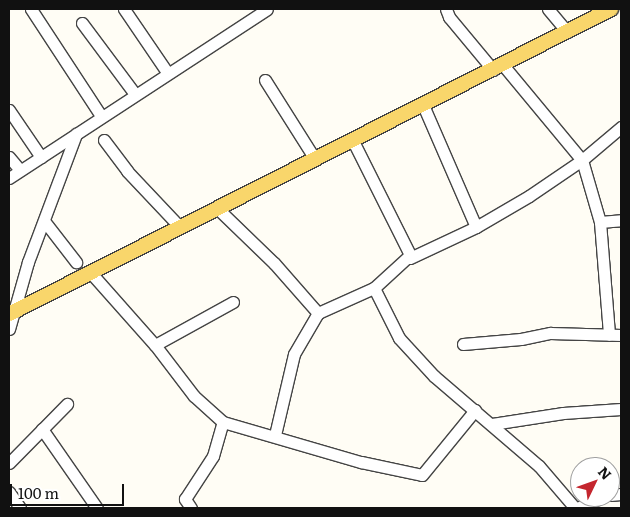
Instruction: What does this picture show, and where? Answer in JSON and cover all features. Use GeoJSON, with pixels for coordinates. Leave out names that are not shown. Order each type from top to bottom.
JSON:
{"type":"FeatureCollection","features":[{"type":"Feature","properties":{"kind":"main road"},"geometry":{"type":"LineString","coordinates":[[11,313],[611,9]]}},
{"type":"Feature","properties":{"kind":"street"},"geometry":{"type":"LineString","coordinates":[[31,9],[101,116]]}},
{"type":"Feature","properties":{"kind":"street"},"geometry":{"type":"LineString","coordinates":[[124,9],[167,72]]}},
{"type":"Feature","properties":{"kind":"street"},"geometry":{"type":"LineString","coordinates":[[9,178],[167,72],[267,9]]}},
{"type":"Feature","properties":{"kind":"street"},"geometry":{"type":"LineString","coordinates":[[446,9],[449,17],[498,67],[582,160],[600,222],[609,335]]}},
{"type":"Feature","properties":{"kind":"street"},"geometry":{"type":"LineString","coordinates":[[548,9],[567,32]]}},
{"type":"Feature","properties":{"kind":"street"},"geometry":{"type":"LineString","coordinates":[[82,23],[135,94]]}},
{"type":"Feature","properties":{"kind":"street"},"geometry":{"type":"LineString","coordinates":[[265,80],[315,159]]}},
{"type":"Feature","properties":{"kind":"street"},"geometry":{"type":"LineString","coordinates":[[423,105],[476,227]]}},
{"type":"Feature","properties":{"kind":"street"},"geometry":{"type":"LineString","coordinates":[[9,110],[41,157]]}},
{"type":"Feature","properties":{"kind":"street"},"geometry":{"type":"LineString","coordinates":[[275,435],[294,354],[318,313],[374,288],[379,280],[410,258],[476,227],[582,160],[621,127]]}},
{"type":"Feature","properties":{"kind":"street"},"geometry":{"type":"LineString","coordinates":[[9,329],[11,313],[28,262],[45,222],[76,134]]}},
{"type":"Feature","properties":{"kind":"street"},"geometry":{"type":"LineString","coordinates":[[104,140],[127,171],[180,228]]}},
{"type":"Feature","properties":{"kind":"street"},"geometry":{"type":"LineString","coordinates":[[353,141],[409,251],[410,258]]}},
{"type":"Feature","properties":{"kind":"street"},"geometry":{"type":"LineString","coordinates":[[9,157],[20,170]]}},
{"type":"Feature","properties":{"kind":"street"},"geometry":{"type":"LineString","coordinates":[[218,209],[274,264],[318,313]]}},
{"type":"Feature","properties":{"kind":"street"},"geometry":{"type":"LineString","coordinates":[[600,222],[621,220]]}},
{"type":"Feature","properties":{"kind":"street"},"geometry":{"type":"LineString","coordinates":[[45,222],[76,262]]}},
{"type":"Feature","properties":{"kind":"street"},"geometry":{"type":"LineString","coordinates":[[91,273],[155,345],[194,396],[223,422],[275,435],[361,462],[422,475],[475,410]]}},
{"type":"Feature","properties":{"kind":"street"},"geometry":{"type":"LineString","coordinates":[[374,288],[399,338],[413,357],[539,466],[576,508]]}},
{"type":"Feature","properties":{"kind":"street"},"geometry":{"type":"LineString","coordinates":[[155,345],[233,302]]}},
{"type":"Feature","properties":{"kind":"street"},"geometry":{"type":"LineString","coordinates":[[462,344],[521,340],[550,334],[621,334]]}},
{"type":"Feature","properties":{"kind":"street"},"geometry":{"type":"LineString","coordinates":[[9,463],[67,404]]}},
{"type":"Feature","properties":{"kind":"street"},"geometry":{"type":"LineString","coordinates":[[492,424],[563,413],[621,410]]}},
{"type":"Feature","properties":{"kind":"street"},"geometry":{"type":"LineString","coordinates":[[191,508],[185,499],[213,456],[223,422]]}},
{"type":"Feature","properties":{"kind":"street"},"geometry":{"type":"LineString","coordinates":[[42,429],[97,508]]}},
{"type":"Feature","properties":{"kind":"street"},"geometry":{"type":"LineString","coordinates":[[9,492],[20,508]]}}]}
